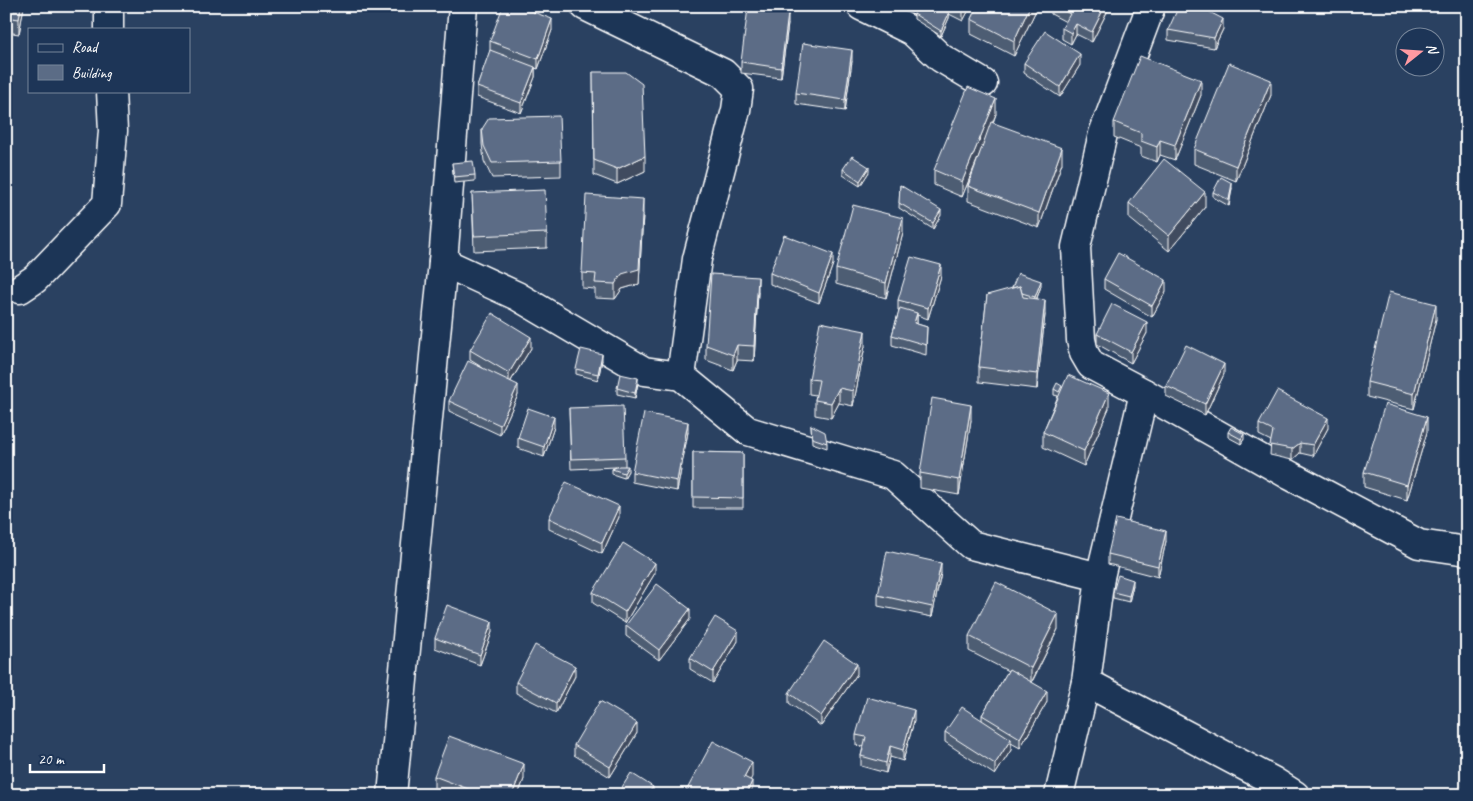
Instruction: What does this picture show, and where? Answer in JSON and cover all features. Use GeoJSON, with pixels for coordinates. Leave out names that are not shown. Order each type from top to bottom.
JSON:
{"type":"FeatureCollection","features":[{"type":"Feature","properties":{"kind":"street"},"geometry":{"type":"LineString","coordinates":[[109,6],[109,28]]}},
{"type":"Feature","properties":{"kind":"street"},"geometry":{"type":"LineString","coordinates":[[392,795],[442,262],[463,6]]}},
{"type":"Feature","properties":{"kind":"street"},"geometry":{"type":"LineString","coordinates":[[585,6],[723,73],[739,89],[736,110],[698,259],[681,376]]}},
{"type":"Feature","properties":{"kind":"street"},"geometry":{"type":"LineString","coordinates":[[861,6],[912,31],[941,58],[983,83]]}},
{"type":"Feature","properties":{"kind":"street"},"geometry":{"type":"LineString","coordinates":[[1151,6],[1103,134],[1076,247],[1081,340],[1084,353],[1091,365],[1291,476],[1419,544],[1467,551]]}},
{"type":"Feature","properties":{"kind":"street"},"geometry":{"type":"LineString","coordinates":[[20,290],[35,279],[107,204],[113,131],[111,92]]}},
{"type":"Feature","properties":{"kind":"street"},"geometry":{"type":"LineString","coordinates":[[442,262],[517,296],[644,371],[681,376],[748,431],[892,475],[971,545],[1100,577]]}},
{"type":"Feature","properties":{"kind":"street"},"geometry":{"type":"LineString","coordinates":[[1059,795],[1086,682],[1100,577],[1144,393]]}},
{"type":"Feature","properties":{"kind":"street"},"geometry":{"type":"LineString","coordinates":[[1086,682],[1273,781],[1295,795]]}},
{"type":"Feature","properties":{"kind":"building"},"geometry":{"type":"Polygon","coordinates":[[[6,6],[21,6],[19,19],[6,17],[6,6]]]}},
{"type":"Feature","properties":{"kind":"building"},"geometry":{"type":"Polygon","coordinates":[[[503,6],[517,6],[552,19],[538,59],[490,41],[503,6]]]}},
{"type":"Feature","properties":{"kind":"building"},"geometry":{"type":"Polygon","coordinates":[[[916,6],[932,6],[949,13],[941,31],[914,14],[916,6]]]}},
{"type":"Feature","properties":{"kind":"building"},"geometry":{"type":"Polygon","coordinates":[[[954,6],[965,6],[963,11],[954,6]]]}},
{"type":"Feature","properties":{"kind":"building"},"geometry":{"type":"Polygon","coordinates":[[[977,6],[1030,6],[1014,41],[971,19],[977,6]]]}},
{"type":"Feature","properties":{"kind":"building"},"geometry":{"type":"Polygon","coordinates":[[[1056,6],[1105,6],[1092,32],[1076,24],[1071,33],[1062,28],[1070,14],[1056,6]]]}},
{"type":"Feature","properties":{"kind":"building"},"geometry":{"type":"Polygon","coordinates":[[[1179,6],[1198,6],[1223,19],[1214,38],[1168,30],[1179,6]]]}},
{"type":"Feature","properties":{"kind":"building"},"geometry":{"type":"Polygon","coordinates":[[[748,8],[788,14],[781,68],[741,62],[748,8]]]}},
{"type":"Feature","properties":{"kind":"building"},"geometry":{"type":"Polygon","coordinates":[[[1045,31],[1080,54],[1060,87],[1024,63],[1045,31]]]}},
{"type":"Feature","properties":{"kind":"building"},"geometry":{"type":"Polygon","coordinates":[[[803,43],[852,50],[845,100],[796,93],[803,43]]]}},
{"type":"Feature","properties":{"kind":"building"},"geometry":{"type":"Polygon","coordinates":[[[490,50],[535,67],[521,103],[477,87],[490,50]]]}},
{"type":"Feature","properties":{"kind":"building"},"geometry":{"type":"Polygon","coordinates":[[[1140,56],[1201,80],[1175,145],[1160,140],[1157,147],[1141,141],[1141,133],[1114,122],[1140,56]]]}},
{"type":"Feature","properties":{"kind":"building"},"geometry":{"type":"Polygon","coordinates":[[[1229,63],[1271,80],[1236,166],[1194,149],[1229,63]]]}},
{"type":"Feature","properties":{"kind":"building"},"geometry":{"type":"Polygon","coordinates":[[[593,72],[626,72],[642,84],[645,156],[617,169],[594,160],[593,72]]]}},
{"type":"Feature","properties":{"kind":"building"},"geometry":{"type":"Polygon","coordinates":[[[968,87],[996,99],[962,182],[934,170],[968,87]]]}},
{"type":"Feature","properties":{"kind":"building"},"geometry":{"type":"Polygon","coordinates":[[[559,116],[561,161],[492,163],[484,146],[482,129],[489,118],[559,116]]]}},
{"type":"Feature","properties":{"kind":"building"},"geometry":{"type":"Polygon","coordinates":[[[991,122],[1062,148],[1039,213],[968,186],[991,122]]]}},
{"type":"Feature","properties":{"kind":"building"},"geometry":{"type":"Polygon","coordinates":[[[6,154],[9,154],[7,196],[6,196],[6,154]]]}},
{"type":"Feature","properties":{"kind":"building"},"geometry":{"type":"Polygon","coordinates":[[[852,156],[869,167],[860,181],[843,169],[852,156]]]}},
{"type":"Feature","properties":{"kind":"building"},"geometry":{"type":"Polygon","coordinates":[[[1164,159],[1205,192],[1169,236],[1129,203],[1164,159]]]}},
{"type":"Feature","properties":{"kind":"building"},"geometry":{"type":"Polygon","coordinates":[[[473,161],[475,175],[454,177],[452,163],[473,161]]]}},
{"type":"Feature","properties":{"kind":"building"},"geometry":{"type":"Polygon","coordinates":[[[1221,177],[1232,183],[1229,200],[1213,192],[1221,177]]]}},
{"type":"Feature","properties":{"kind":"building"},"geometry":{"type":"Polygon","coordinates":[[[900,185],[941,210],[933,223],[899,203],[900,185]]]}},
{"type":"Feature","properties":{"kind":"building"},"geometry":{"type":"Polygon","coordinates":[[[545,190],[547,233],[474,236],[472,193],[545,190]]]}},
{"type":"Feature","properties":{"kind":"building"},"geometry":{"type":"Polygon","coordinates":[[[586,195],[643,199],[639,269],[622,274],[615,284],[595,283],[596,274],[582,273],[586,195]]]}},
{"type":"Feature","properties":{"kind":"building"},"geometry":{"type":"Polygon","coordinates":[[[853,205],[903,218],[886,283],[836,269],[853,205]]]}},
{"type":"Feature","properties":{"kind":"building"},"geometry":{"type":"Polygon","coordinates":[[[784,235],[833,254],[819,293],[770,273],[784,235]]]}},
{"type":"Feature","properties":{"kind":"building"},"geometry":{"type":"Polygon","coordinates":[[[1118,253],[1166,280],[1152,306],[1104,279],[1118,253]]]}},
{"type":"Feature","properties":{"kind":"building"},"geometry":{"type":"Polygon","coordinates":[[[911,257],[941,265],[928,308],[898,300],[911,257]]]}},
{"type":"Feature","properties":{"kind":"building"},"geometry":{"type":"Polygon","coordinates":[[[1018,273],[1041,281],[1035,297],[1022,293],[1020,286],[1012,288],[1018,273]]]}},
{"type":"Feature","properties":{"kind":"building"},"geometry":{"type":"Polygon","coordinates":[[[711,274],[758,277],[754,346],[737,345],[733,355],[706,345],[711,274]]]}},
{"type":"Feature","properties":{"kind":"building"},"geometry":{"type":"Polygon","coordinates":[[[1020,286],[1023,297],[1045,300],[1037,374],[979,367],[987,295],[1020,286]]]}},
{"type":"Feature","properties":{"kind":"building"},"geometry":{"type":"Polygon","coordinates":[[[1389,292],[1436,304],[1414,394],[1367,382],[1389,292]]]}},
{"type":"Feature","properties":{"kind":"building"},"geometry":{"type":"Polygon","coordinates":[[[1112,304],[1147,322],[1131,352],[1097,334],[1112,304]]]}},
{"type":"Feature","properties":{"kind":"building"},"geometry":{"type":"Polygon","coordinates":[[[900,308],[917,313],[914,323],[927,327],[926,345],[892,335],[900,308]]]}},
{"type":"Feature","properties":{"kind":"building"},"geometry":{"type":"Polygon","coordinates":[[[492,313],[531,337],[509,373],[470,350],[492,313]]]}},
{"type":"Feature","properties":{"kind":"building"},"geometry":{"type":"Polygon","coordinates":[[[820,322],[865,331],[853,391],[839,388],[831,403],[815,400],[819,380],[809,379],[820,322]]]}},
{"type":"Feature","properties":{"kind":"building"},"geometry":{"type":"Polygon","coordinates":[[[1186,345],[1224,364],[1205,404],[1166,386],[1186,345]]]}},
{"type":"Feature","properties":{"kind":"building"},"geometry":{"type":"Polygon","coordinates":[[[581,349],[602,354],[598,374],[576,369],[581,349]]]}},
{"type":"Feature","properties":{"kind":"building"},"geometry":{"type":"Polygon","coordinates":[[[468,361],[518,385],[500,425],[449,401],[468,361]]]}},
{"type":"Feature","properties":{"kind":"building"},"geometry":{"type":"Polygon","coordinates":[[[620,374],[638,378],[635,393],[617,388],[620,374]]]}},
{"type":"Feature","properties":{"kind":"building"},"geometry":{"type":"Polygon","coordinates":[[[1068,375],[1109,393],[1084,451],[1043,432],[1068,375]]]}},
{"type":"Feature","properties":{"kind":"building"},"geometry":{"type":"Polygon","coordinates":[[[1057,383],[1062,386],[1059,392],[1054,389],[1057,383]]]}},
{"type":"Feature","properties":{"kind":"building"},"geometry":{"type":"Polygon","coordinates":[[[1277,391],[1328,418],[1313,445],[1300,443],[1292,449],[1270,445],[1273,431],[1259,424],[1277,391]]]}},
{"type":"Feature","properties":{"kind":"building"},"geometry":{"type":"Polygon","coordinates":[[[932,398],[971,405],[959,480],[920,473],[932,398]]]}},
{"type":"Feature","properties":{"kind":"building"},"geometry":{"type":"Polygon","coordinates":[[[1385,404],[1427,417],[1407,485],[1364,472],[1385,404]]]}},
{"type":"Feature","properties":{"kind":"building"},"geometry":{"type":"Polygon","coordinates":[[[623,406],[625,457],[571,459],[569,408],[623,406]]]}},
{"type":"Feature","properties":{"kind":"building"},"geometry":{"type":"Polygon","coordinates":[[[528,408],[554,417],[544,447],[518,438],[528,408]]]}},
{"type":"Feature","properties":{"kind":"building"},"geometry":{"type":"Polygon","coordinates":[[[644,413],[688,422],[677,481],[632,472],[644,413]]]}},
{"type":"Feature","properties":{"kind":"building"},"geometry":{"type":"Polygon","coordinates":[[[811,425],[825,432],[827,443],[812,438],[811,425]]]}},
{"type":"Feature","properties":{"kind":"building"},"geometry":{"type":"Polygon","coordinates":[[[1231,427],[1244,434],[1241,439],[1228,432],[1231,427]]]}},
{"type":"Feature","properties":{"kind":"building"},"geometry":{"type":"Polygon","coordinates":[[[693,452],[743,453],[743,498],[693,497],[693,452]]]}},
{"type":"Feature","properties":{"kind":"building"},"geometry":{"type":"Polygon","coordinates":[[[619,466],[628,466],[624,473],[612,469],[619,466]]]}},
{"type":"Feature","properties":{"kind":"building"},"geometry":{"type":"Polygon","coordinates":[[[566,482],[619,506],[602,543],[549,518],[566,482]]]}},
{"type":"Feature","properties":{"kind":"building"},"geometry":{"type":"Polygon","coordinates":[[[1116,519],[1166,531],[1158,566],[1108,554],[1116,519]]]}},
{"type":"Feature","properties":{"kind":"building"},"geometry":{"type":"Polygon","coordinates":[[[623,543],[655,563],[625,612],[593,592],[623,543]]]}},
{"type":"Feature","properties":{"kind":"building"},"geometry":{"type":"Polygon","coordinates":[[[887,551],[941,563],[932,607],[878,595],[887,551]]]}},
{"type":"Feature","properties":{"kind":"building"},"geometry":{"type":"Polygon","coordinates":[[[1118,575],[1133,580],[1129,596],[1113,592],[1118,575]]]}},
{"type":"Feature","properties":{"kind":"building"},"geometry":{"type":"Polygon","coordinates":[[[996,582],[1058,614],[1031,668],[969,636],[996,582]]]}},
{"type":"Feature","properties":{"kind":"building"},"geometry":{"type":"Polygon","coordinates":[[[657,584],[690,609],[659,650],[626,625],[657,584]]]}},
{"type":"Feature","properties":{"kind":"building"},"geometry":{"type":"Polygon","coordinates":[[[447,605],[492,622],[480,655],[435,638],[447,605]]]}},
{"type":"Feature","properties":{"kind":"building"},"geometry":{"type":"Polygon","coordinates":[[[715,617],[738,631],[713,672],[690,658],[715,617]]]}},
{"type":"Feature","properties":{"kind":"building"},"geometry":{"type":"Polygon","coordinates":[[[824,641],[857,664],[821,716],[789,693],[824,641]]]}},
{"type":"Feature","properties":{"kind":"building"},"geometry":{"type":"Polygon","coordinates":[[[535,645],[575,666],[556,703],[516,682],[535,645]]]}},
{"type":"Feature","properties":{"kind":"building"},"geometry":{"type":"Polygon","coordinates":[[[1009,669],[1047,691],[1020,738],[982,715],[1009,669]]]}},
{"type":"Feature","properties":{"kind":"building"},"geometry":{"type":"Polygon","coordinates":[[[867,697],[914,710],[903,750],[890,746],[886,763],[861,756],[866,737],[856,735],[867,697]]]}},
{"type":"Feature","properties":{"kind":"building"},"geometry":{"type":"Polygon","coordinates":[[[600,701],[637,723],[610,767],[574,745],[600,701]]]}},
{"type":"Feature","properties":{"kind":"building"},"geometry":{"type":"Polygon","coordinates":[[[962,707],[1011,739],[995,764],[945,732],[962,707]]]}},
{"type":"Feature","properties":{"kind":"building"},"geometry":{"type":"Polygon","coordinates":[[[449,736],[524,764],[512,795],[484,795],[434,776],[449,736]]]}},
{"type":"Feature","properties":{"kind":"building"},"geometry":{"type":"Polygon","coordinates":[[[713,741],[752,762],[744,777],[752,781],[746,795],[684,795],[713,741]]]}},
{"type":"Feature","properties":{"kind":"building"},"geometry":{"type":"Polygon","coordinates":[[[631,773],[653,787],[647,795],[617,795],[631,773]]]}},
{"type":"Feature","properties":{"kind":"building"},"geometry":{"type":"Polygon","coordinates":[[[790,790],[798,795],[776,795],[778,791],[790,790]]]}}]}
